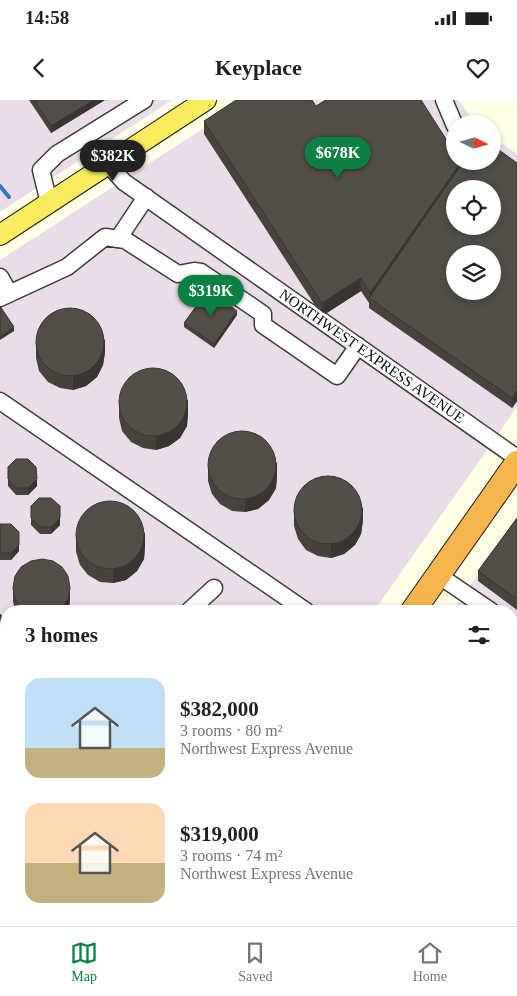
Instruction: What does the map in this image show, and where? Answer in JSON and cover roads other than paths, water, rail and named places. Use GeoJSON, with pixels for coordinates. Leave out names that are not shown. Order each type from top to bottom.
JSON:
{"type":"FeatureCollection","features":[{"type":"Feature","properties":{"kind":"highway"},"geometry":{"type":"LineString","coordinates":[[417,605],[517,463]]}},
{"type":"Feature","properties":{"kind":"main road"},"geometry":{"type":"LineString","coordinates":[[0,235],[206,100]]}},
{"type":"Feature","properties":{"kind":"street"},"geometry":{"type":"LineString","coordinates":[[49,203],[41,170],[57,154],[144,100]]}},
{"type":"Feature","properties":{"kind":"street"},"geometry":{"type":"LineString","coordinates":[[444,100],[450,115]]}},
{"type":"Feature","properties":{"kind":"street","name":"NORTHWEST EXPRESS AVENUE"},"geometry":{"type":"LineString","coordinates":[[108,164],[124,182],[517,458]]}},
{"type":"Feature","properties":{"kind":"street"},"geometry":{"type":"LineString","coordinates":[[118,239],[146,197]]}},
{"type":"Feature","properties":{"kind":"street"},"geometry":{"type":"LineString","coordinates":[[0,277],[5,295],[67,267],[105,237],[125,240],[178,274],[194,271],[202,272],[263,314],[262,325],[337,376],[358,346]]}},
{"type":"Feature","properties":{"kind":"street"},"geometry":{"type":"LineString","coordinates":[[0,401],[297,605]]}},
{"type":"Feature","properties":{"kind":"street"},"geometry":{"type":"LineString","coordinates":[[438,575],[482,605]]}},
{"type":"Feature","properties":{"kind":"street"},"geometry":{"type":"LineString","coordinates":[[196,605],[214,588]]}},
{"type":"Feature","properties":{"kind":"waterway"},"geometry":{"type":"LineString","coordinates":[[0,186],[9,197]]}}]}
